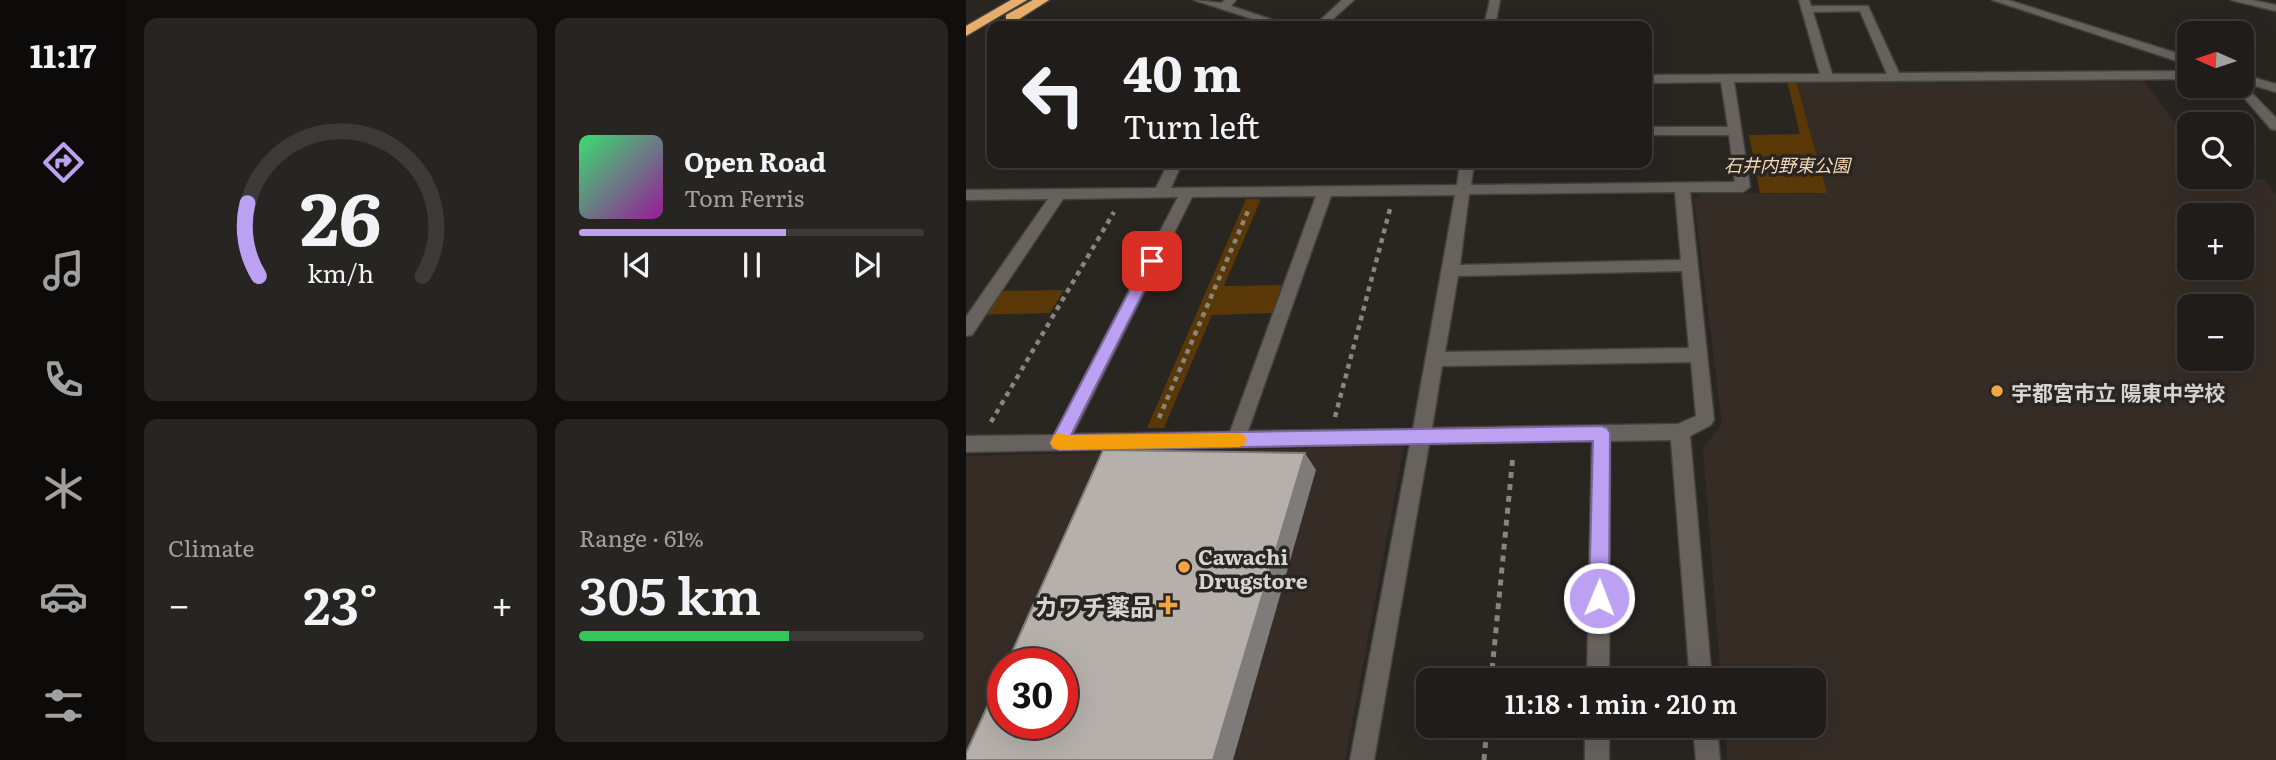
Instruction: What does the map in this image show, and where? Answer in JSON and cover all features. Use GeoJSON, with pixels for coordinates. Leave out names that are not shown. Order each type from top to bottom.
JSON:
{"type":"FeatureCollection","features":[{"type":"Feature","properties":{"kind":"highway"},"geometry":{"type":"LineString","coordinates":[[966,32],[1020,0]]}},
{"type":"Feature","properties":{"kind":"highway"},"geometry":{"type":"LineString","coordinates":[[1006,21],[1042,0]]}},
{"type":"Feature","properties":{"kind":"highway"},"geometry":{"type":"LineString","coordinates":[[966,46],[987,33]]}},
{"type":"Feature","properties":{"kind":"street"},"geometry":{"type":"LineString","coordinates":[[1199,0],[1228,3],[1252,21]]}},
{"type":"Feature","properties":{"kind":"street"},"geometry":{"type":"LineString","coordinates":[[1325,21],[1349,0]]}},
{"type":"Feature","properties":{"kind":"street"},"geometry":{"type":"LineString","coordinates":[[1491,21],[1495,0]]}},
{"type":"Feature","properties":{"kind":"street"},"geometry":{"type":"LineString","coordinates":[[1997,0],[2177,57]]}},
{"type":"Feature","properties":{"kind":"street"},"geometry":{"type":"LineString","coordinates":[[2236,0],[2276,8]]}},
{"type":"Feature","properties":{"kind":"street"},"geometry":{"type":"LineString","coordinates":[[1827,77],[1805,4],[1864,8],[1894,76]]}},
{"type":"Feature","properties":{"kind":"street"},"geometry":{"type":"LineString","coordinates":[[1652,79],[2177,75]]}},
{"type":"Feature","properties":{"kind":"street"},"geometry":{"type":"LineString","coordinates":[[966,195],[1743,187],[1727,79]]}},
{"type":"Feature","properties":{"kind":"street"},"geometry":{"type":"LineString","coordinates":[[2254,82],[2276,88]]}},
{"type":"Feature","properties":{"kind":"street"},"geometry":{"type":"LineString","coordinates":[[2251,98],[2276,127]]}},
{"type":"Feature","properties":{"kind":"street"},"geometry":{"type":"LineString","coordinates":[[1652,131],[1734,131]]}},
{"type":"Feature","properties":{"kind":"street"},"geometry":{"type":"LineString","coordinates":[[1161,194],[1173,168]]}},
{"type":"Feature","properties":{"kind":"street"},"geometry":{"type":"LineString","coordinates":[[1362,760],[1451,271],[1466,168]]}},
{"type":"Feature","properties":{"kind":"street"},"geometry":{"type":"LineString","coordinates":[[972,444],[1680,432],[1705,420],[1682,187]]}},
{"type":"Feature","properties":{"kind":"street"},"geometry":{"type":"LineString","coordinates":[[1236,440],[1325,192]]}},
{"type":"Feature","properties":{"kind":"street"},"geometry":{"type":"LineString","coordinates":[[1059,443],[1187,194]]}},
{"type":"Feature","properties":{"kind":"street"},"geometry":{"type":"LineString","coordinates":[[966,330],[1058,195]]}},
{"type":"Feature","properties":{"kind":"street"},"geometry":{"type":"LineString","coordinates":[[1451,271],[1690,265]]}},
{"type":"Feature","properties":{"kind":"street"},"geometry":{"type":"LineString","coordinates":[[1435,359],[1699,355]]}},
{"type":"Feature","properties":{"kind":"street"},"geometry":{"type":"LineString","coordinates":[[1680,432],[1700,668]]}},
{"type":"Feature","properties":{"kind":"street"},"geometry":{"type":"LineString","coordinates":[[1598,668],[1601,433]]}},
{"type":"Feature","properties":{"kind":"street"},"geometry":{"type":"LineString","coordinates":[[1597,738],[1597,760]]}},
{"type":"Feature","properties":{"kind":"street"},"geometry":{"type":"LineString","coordinates":[[1706,738],[1708,760]]}},
{"type":"Feature","properties":{"kind":"path"},"geometry":{"type":"LineString","coordinates":[[1330,439],[1394,191]]}},
{"type":"Feature","properties":{"kind":"path"},"geometry":{"type":"LineString","coordinates":[[1149,441],[1256,192]]}},
{"type":"Feature","properties":{"kind":"path"},"geometry":{"type":"LineString","coordinates":[[972,444],[1124,195]]}},
{"type":"Feature","properties":{"kind":"path"},"geometry":{"type":"LineString","coordinates":[[1493,668],[1515,434]]}},
{"type":"Feature","properties":{"kind":"path"},"geometry":{"type":"LineString","coordinates":[[1484,760],[1486,738]]}},
{"type":"Feature","properties":{"kind":"shaded area","name":"宇都宮市立 陽東中学校"},"geometry":{"type":"Polygon","coordinates":[[[2143,80],[2177,124],[2177,189],[2254,189],[2254,179],[2264,179],[2276,194],[2276,760],[1727,760],[1725,738],[1826,738],[1826,668],[1720,668],[1703,448],[1722,424],[1694,199],[1701,194],[1826,193],[1796,81],[2143,80]]]}},
{"type":"Feature","properties":{"kind":"shaded area"},"geometry":{"type":"Polygon","coordinates":[[[1404,446],[1345,760],[966,760],[966,456],[1404,446]]]}},
{"type":"Feature","properties":{"kind":"green space","name":"石井内野東公園"},"geometry":{"type":"Polygon","coordinates":[[[1787,81],[1796,81],[1827,193],[1760,193],[1749,135],[1800,134],[1787,81]]]}},
{"type":"Feature","properties":{"kind":"green space"},"geometry":{"type":"Polygon","coordinates":[[[1246,199],[1261,199],[1224,286],[1282,285],[1272,313],[1212,315],[1164,428],[1147,428],[1246,199]]]}},
{"type":"Feature","properties":{"kind":"green space"},"geometry":{"type":"Polygon","coordinates":[[[1064,290],[1050,313],[976,315],[992,291],[1064,290]]]}},
{"type":"Feature","properties":{"kind":"building","name":"Cawachi Drugstore"},"geometry":{"type":"Polygon","coordinates":[[[1103,450],[1305,453],[1213,760],[966,760],[966,753],[987,707],[987,739],[1078,739],[1078,648],[1014,648],[1103,450]]]}},
{"type":"Feature","properties":{"kind":"slow traffic"},"geometry":{"type":"LineString","coordinates":[[1060,440],[1059,443],[1239,440]]}},
{"type":"Feature","properties":{"kind":"place","name":"宇都宮市立 陽東中学校"},"geometry":{"type":"Point","coordinates":[1997,391]}},
{"type":"Feature","properties":{"kind":"place","name":"Cawachi Drugstore"},"geometry":{"type":"Point","coordinates":[1184,567]}},
{"type":"Feature","properties":{"kind":"place","name":"カワチ薬品"},"geometry":{"type":"Point","coordinates":[1168,605]}},
{"type":"Feature","properties":{"kind":"route"},"geometry":{"type":"LineString","coordinates":[[1152,261],[1059,443],[1601,433],[1599,598]]}}]}
